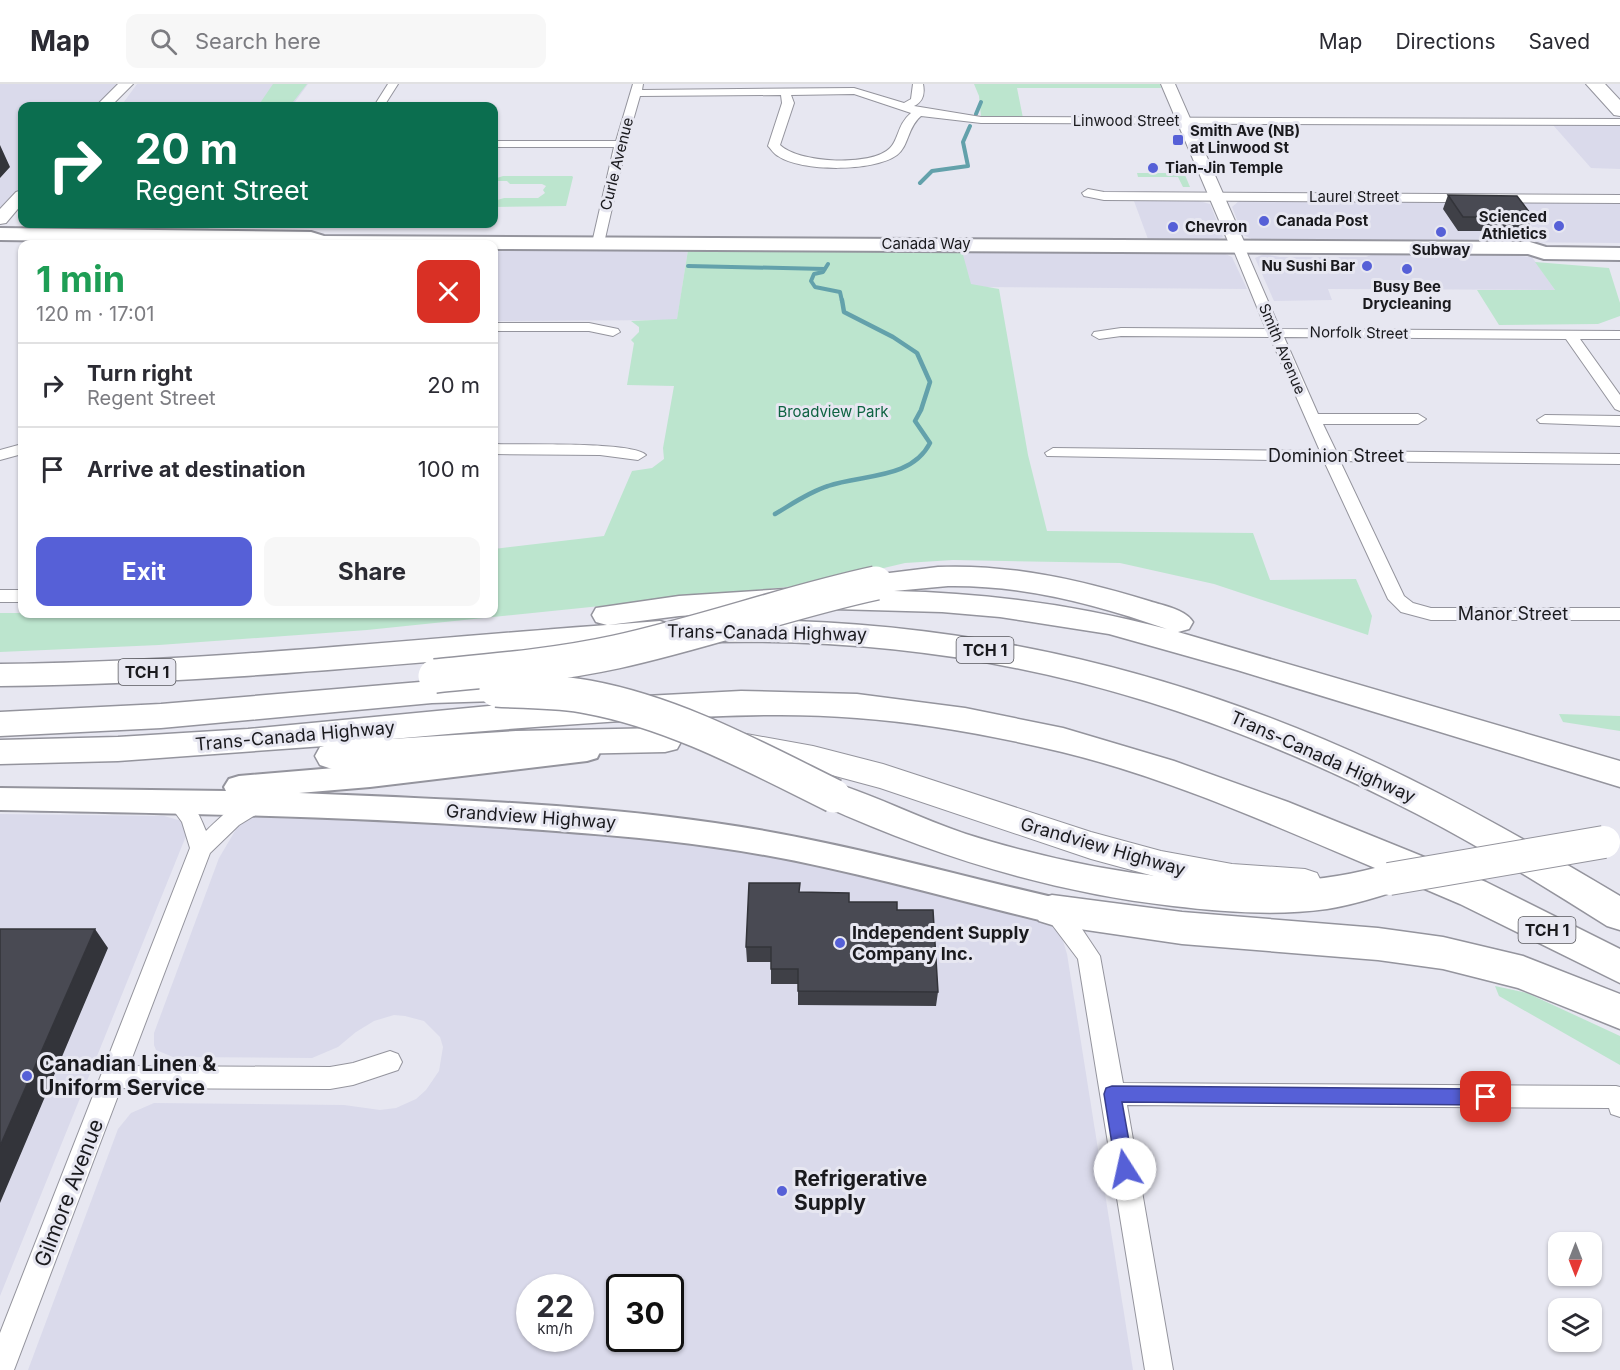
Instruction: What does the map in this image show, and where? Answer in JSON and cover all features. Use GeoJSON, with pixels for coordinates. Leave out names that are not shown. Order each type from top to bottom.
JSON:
{"type":"FeatureCollection","features":[{"type":"Feature","properties":{"kind":"highway"},"geometry":{"type":"LineString","coordinates":[[0,708],[178,699],[435,676],[580,659],[676,636],[831,592],[921,577],[960,576],[1043,584],[1083,592],[1136,607],[1395,705]]}},
{"type":"Feature","properties":{"kind":"highway"},"geometry":{"type":"LineString","coordinates":[[294,662],[407,638],[679,606],[792,598],[866,599],[1000,607],[1109,624],[1152,634],[1620,774]]}},
{"type":"Feature","properties":{"kind":"highway","name":"Trans-Canada Highway"},"geometry":{"type":"LineString","coordinates":[[0,675],[95,674],[294,662],[582,637],[668,632],[793,630],[874,634],[961,645],[1040,660],[1139,685],[1205,706],[1307,746],[1431,805],[1620,915]]}},
{"type":"Feature","properties":{"kind":"highway"},"geometry":{"type":"LineString","coordinates":[[0,724],[161,716],[432,692],[496,690],[585,697],[661,715],[743,749],[885,820],[938,840],[1050,872],[1139,887],[1221,896],[1262,897],[1389,879]]}},
{"type":"Feature","properties":{"kind":"highway","name":"Trans-Canada Highway"},"geometry":{"type":"LineString","coordinates":[[0,752],[118,749],[248,741],[530,714],[741,703],[857,706],[954,719],[1063,740],[1162,770],[1265,808],[1473,893],[1620,967]]}},
{"type":"Feature","properties":{"kind":"highway"},"geometry":{"type":"LineString","coordinates":[[0,758],[224,762],[516,743],[665,740]]}},
{"type":"Feature","properties":{"kind":"highway"},"geometry":{"type":"LineString","coordinates":[[1052,910],[1171,927],[1378,944],[1443,953],[1523,973],[1620,1012]]}},
{"type":"Feature","properties":{"kind":"main road"},"geometry":{"type":"LineString","coordinates":[[1595,84],[1620,111]]}},
{"type":"Feature","properties":{"kind":"main road","name":"Canada Way"},"geometry":{"type":"LineString","coordinates":[[5,236],[300,238],[307,240]]}},
{"type":"Feature","properties":{"kind":"main road","name":"Canada Way"},"geometry":{"type":"LineString","coordinates":[[498,244],[1530,248],[1544,253],[1620,254]]}},
{"type":"Feature","properties":{"kind":"main road","name":"Canada Way"},"geometry":{"type":"LineString","coordinates":[[1530,248],[1538,245],[1620,246]]}},
{"type":"Feature","properties":{"kind":"main road"},"geometry":{"type":"LineString","coordinates":[[48,798],[186,791],[369,776],[665,740]]}},
{"type":"Feature","properties":{"kind":"main road","name":"Grandview Highway"},"geometry":{"type":"LineString","coordinates":[[665,740],[706,741],[747,746],[862,769],[1128,858],[1191,873],[1322,888]]}},
{"type":"Feature","properties":{"kind":"main road","name":"Grandview Highway"},"geometry":{"type":"LineString","coordinates":[[0,799],[258,803],[632,824],[717,835],[800,850],[1052,910]]}},
{"type":"Feature","properties":{"kind":"main road"},"geometry":{"type":"LineString","coordinates":[[1389,879],[1612,841]]}},
{"type":"Feature","properties":{"kind":"street"},"geometry":{"type":"LineString","coordinates":[[382,102],[393,84]]}},
{"type":"Feature","properties":{"kind":"street"},"geometry":{"type":"LineString","coordinates":[[906,106],[916,101],[919,91],[918,84]]}},
{"type":"Feature","properties":{"kind":"street","name":"Smith Avenue"},"geometry":{"type":"LineString","coordinates":[[1168,84],[1313,419],[1397,599],[1407,608]]}},
{"type":"Feature","properties":{"kind":"street","name":"Linwood Street"},"geometry":{"type":"LineString","coordinates":[[637,89],[710,94],[858,88],[919,112],[981,120],[1620,122]]}},
{"type":"Feature","properties":{"kind":"street","name":"Curle Avenue"},"geometry":{"type":"LineString","coordinates":[[598,243],[621,144],[637,89]]}},
{"type":"Feature","properties":{"kind":"street"},"geometry":{"type":"LineString","coordinates":[[785,91],[788,103],[774,146],[782,156],[793,159],[848,163],[882,158],[898,148],[905,125],[919,112]]}},
{"type":"Feature","properties":{"kind":"street"},"geometry":{"type":"LineString","coordinates":[[498,144],[621,144]]}},
{"type":"Feature","properties":{"kind":"street","name":"Laurel Street"},"geometry":{"type":"LineString","coordinates":[[1088,193],[1104,196],[1620,199]]}},
{"type":"Feature","properties":{"kind":"street"},"geometry":{"type":"LineString","coordinates":[[5,236],[18,205]]}},
{"type":"Feature","properties":{"kind":"street"},"geometry":{"type":"LineString","coordinates":[[5,236],[18,221]]}},
{"type":"Feature","properties":{"kind":"street"},"geometry":{"type":"LineString","coordinates":[[498,327],[590,327],[613,332]]}},
{"type":"Feature","properties":{"kind":"street","name":"Norfolk Street"},"geometry":{"type":"LineString","coordinates":[[1099,335],[1121,332],[1620,335]]}},
{"type":"Feature","properties":{"kind":"street"},"geometry":{"type":"LineString","coordinates":[[1570,335],[1620,406]]}},
{"type":"Feature","properties":{"kind":"street"},"geometry":{"type":"LineString","coordinates":[[1313,419],[1418,419]]}},
{"type":"Feature","properties":{"kind":"street"},"geometry":{"type":"LineString","coordinates":[[1545,420],[1620,421]]}},
{"type":"Feature","properties":{"kind":"street"},"geometry":{"type":"LineString","coordinates":[[498,449],[600,450],[638,455]]}},
{"type":"Feature","properties":{"kind":"street"},"geometry":{"type":"LineString","coordinates":[[0,455],[18,450]]}},
{"type":"Feature","properties":{"kind":"street","name":"Dominion Street"},"geometry":{"type":"LineString","coordinates":[[1053,453],[1620,459]]}},
{"type":"Feature","properties":{"kind":"street"},"geometry":{"type":"LineString","coordinates":[[0,596],[18,596]]}},
{"type":"Feature","properties":{"kind":"street","name":"Manor Street"},"geometry":{"type":"LineString","coordinates":[[1407,608],[1431,614],[1620,614]]}},
{"type":"Feature","properties":{"kind":"street"},"geometry":{"type":"LineString","coordinates":[[176,800],[191,819],[201,848]]}},
{"type":"Feature","properties":{"kind":"street","name":"Gilmore Avenue"},"geometry":{"type":"LineString","coordinates":[[0,1369],[201,848],[232,819],[258,803]]}},
{"type":"Feature","properties":{"kind":"street"},"geometry":{"type":"LineString","coordinates":[[1052,910],[1068,927],[1089,956],[1160,1370]]}},
{"type":"Feature","properties":{"kind":"street"},"geometry":{"type":"LineString","coordinates":[[113,1077],[330,1078],[353,1074],[390,1062]]}},
{"type":"Feature","properties":{"kind":"street"},"geometry":{"type":"LineString","coordinates":[[1112,1094],[1618,1102]]}},
{"type":"Feature","properties":{"kind":"shaded area"},"geometry":{"type":"Polygon","coordinates":[[[0,84],[120,84],[103,102],[18,102],[18,193],[0,213],[0,84]]]}},
{"type":"Feature","properties":{"kind":"shaded area"},"geometry":{"type":"Polygon","coordinates":[[[137,84],[308,84],[295,102],[124,102],[137,84]]]}},
{"type":"Feature","properties":{"kind":"shaded area"},"geometry":{"type":"Polygon","coordinates":[[[1553,125],[1620,125],[1620,169],[1591,168],[1553,125]]]}},
{"type":"Feature","properties":{"kind":"shaded area"},"geometry":{"type":"Polygon","coordinates":[[[1134,201],[1199,201],[1210,204],[1223,237],[1214,240],[1148,239],[1134,201]]]}},
{"type":"Feature","properties":{"kind":"shaded area"},"geometry":{"type":"Polygon","coordinates":[[[1239,201],[1620,203],[1620,243],[1254,240],[1243,235],[1232,207],[1239,201]]]}},
{"type":"Feature","properties":{"kind":"shaded area"},"geometry":{"type":"Polygon","coordinates":[[[71,228],[209,228],[206,232],[71,228]]]}},
{"type":"Feature","properties":{"kind":"shaded area"},"geometry":{"type":"Polygon","coordinates":[[[498,250],[688,250],[677,320],[498,321],[498,250]]]}},
{"type":"Feature","properties":{"kind":"shaded area"},"geometry":{"type":"Polygon","coordinates":[[[962,251],[1221,252],[1232,257],[1247,289],[967,287],[962,251]]]}},
{"type":"Feature","properties":{"kind":"shaded area"},"geometry":{"type":"Polygon","coordinates":[[[1376,253],[1492,254],[1532,257],[1555,290],[1328,289],[1332,300],[1274,301],[1255,258],[1264,254],[1280,257],[1366,257],[1376,253]]]}},
{"type":"Feature","properties":{"kind":"shaded area"},"geometry":{"type":"Polygon","coordinates":[[[0,814],[164,816],[182,821],[186,836],[0,1296],[0,814]]]}},
{"type":"Feature","properties":{"kind":"shaded area"},"geometry":{"type":"Polygon","coordinates":[[[254,814],[375,815],[724,843],[1046,917],[1061,934],[1067,954],[1133,1370],[28,1370],[118,1129],[131,1113],[154,1103],[344,1105],[380,1110],[396,1108],[416,1099],[426,1090],[439,1071],[443,1047],[440,1037],[424,1021],[394,1015],[374,1021],[338,1047],[312,1058],[173,1057],[156,1050],[154,1033],[219,858],[238,826],[254,814]]]}},
{"type":"Feature","properties":{"kind":"green space"},"geometry":{"type":"Polygon","coordinates":[[[273,84],[307,84],[293,102],[261,102],[273,84]]]}},
{"type":"Feature","properties":{"kind":"green space"},"geometry":{"type":"Polygon","coordinates":[[[974,84],[1160,84],[1161,88],[1017,88],[1023,118],[981,117],[979,96],[974,84]]]}},
{"type":"Feature","properties":{"kind":"green space"},"geometry":{"type":"Polygon","coordinates":[[[1164,163],[1180,163],[1190,187],[1183,187],[1178,177],[1138,177],[1137,173],[1168,173],[1164,163]]]}},
{"type":"Feature","properties":{"kind":"green space"},"geometry":{"type":"Polygon","coordinates":[[[573,177],[566,206],[498,207],[498,200],[504,198],[538,198],[545,193],[543,190],[546,186],[510,184],[507,181],[498,181],[498,178],[573,177]]]}},
{"type":"Feature","properties":{"kind":"green space"},"geometry":{"type":"Polygon","coordinates":[[[154,228],[218,228],[163,229],[154,228]]]}},
{"type":"Feature","properties":{"kind":"green space","name":"Broadview Park"},"geometry":{"type":"Polygon","coordinates":[[[688,250],[962,251],[971,284],[999,289],[1028,455],[1047,531],[1253,533],[1270,580],[1356,579],[1372,616],[1368,635],[1214,584],[1120,563],[953,560],[905,563],[816,584],[498,617],[498,549],[604,536],[632,471],[652,468],[664,459],[663,448],[674,386],[627,385],[634,343],[631,340],[639,332],[639,327],[631,321],[677,319],[688,250]]]}},
{"type":"Feature","properties":{"kind":"green space"},"geometry":{"type":"Polygon","coordinates":[[[1535,262],[1609,268],[1620,303],[1620,316],[1598,324],[1499,325],[1477,290],[1555,290],[1535,262]]]}},
{"type":"Feature","properties":{"kind":"green space","name":"Broadview Park"},"geometry":{"type":"Polygon","coordinates":[[[0,613],[18,613],[18,618],[484,618],[367,630],[159,645],[0,652],[0,613]]]}},
{"type":"Feature","properties":{"kind":"green space"},"geometry":{"type":"Polygon","coordinates":[[[1559,714],[1620,716],[1620,731],[1563,722],[1559,714]]]}},
{"type":"Feature","properties":{"kind":"green space"},"geometry":{"type":"Polygon","coordinates":[[[1495,986],[1527,993],[1620,1036],[1620,1065],[1499,996],[1495,986]]]}},
{"type":"Feature","properties":{"kind":"building"},"geometry":{"type":"Polygon","coordinates":[[[1448,195],[1517,196],[1533,217],[1463,217],[1448,195]]]}},
{"type":"Feature","properties":{"kind":"building","name":"Independent Supply Company Inc."},"geometry":{"type":"Polygon","coordinates":[[[749,883],[800,883],[799,892],[849,893],[849,902],[897,902],[897,910],[933,910],[938,992],[798,991],[798,969],[771,969],[771,947],[746,947],[749,883]]]}},
{"type":"Feature","properties":{"kind":"building","name":"Canadian Linen & Uniform Service"},"geometry":{"type":"Polygon","coordinates":[[[0,929],[95,929],[0,1146],[0,929]]]}},
{"type":"Feature","properties":{"kind":"waterway"},"geometry":{"type":"LineString","coordinates":[[976,114],[981,102]]}},
{"type":"Feature","properties":{"kind":"waterway"},"geometry":{"type":"LineString","coordinates":[[920,183],[932,171],[968,166],[963,142],[970,126]]}},
{"type":"Feature","properties":{"kind":"waterway"},"geometry":{"type":"LineString","coordinates":[[825,269],[828,264]]}},
{"type":"Feature","properties":{"kind":"waterway"},"geometry":{"type":"LineString","coordinates":[[688,266],[825,269]]}},
{"type":"Feature","properties":{"kind":"waterway"},"geometry":{"type":"LineString","coordinates":[[825,269],[823,272],[814,274],[811,281],[815,287],[840,292],[842,301]]}},
{"type":"Feature","properties":{"kind":"waterway"},"geometry":{"type":"LineString","coordinates":[[775,514],[821,489],[841,482],[898,470],[911,464],[922,455],[930,443],[915,421],[930,382],[917,353],[893,337],[844,312],[842,300]]}},
{"type":"Feature","properties":{"kind":"place","name":"Smith Ave (NB) at Linwood St"},"geometry":{"type":"Point","coordinates":[1178,140]}},
{"type":"Feature","properties":{"kind":"place","name":"Tian-Jin Temple"},"geometry":{"type":"Point","coordinates":[1153,168]}},
{"type":"Feature","properties":{"kind":"place","name":"Canada Post"},"geometry":{"type":"Point","coordinates":[1264,221]}},
{"type":"Feature","properties":{"kind":"place","name":"Scienced Athletics"},"geometry":{"type":"Point","coordinates":[1559,226]}},
{"type":"Feature","properties":{"kind":"place","name":"Chevron"},"geometry":{"type":"Point","coordinates":[1173,227]}},
{"type":"Feature","properties":{"kind":"place","name":"Subway"},"geometry":{"type":"Point","coordinates":[1441,232]}},
{"type":"Feature","properties":{"kind":"place","name":"Nu Sushi Bar"},"geometry":{"type":"Point","coordinates":[1367,266]}},
{"type":"Feature","properties":{"kind":"place","name":"Busy Bee Drycleaning"},"geometry":{"type":"Point","coordinates":[1407,269]}},
{"type":"Feature","properties":{"kind":"place","name":"Independent Supply Company Inc."},"geometry":{"type":"Point","coordinates":[840,943]}},
{"type":"Feature","properties":{"kind":"place","name":"Canadian Linen & Uniform Service"},"geometry":{"type":"Point","coordinates":[27,1076]}},
{"type":"Feature","properties":{"kind":"place","name":"Refrigerative Supply"},"geometry":{"type":"Point","coordinates":[782,1191]}},
{"type":"Feature","properties":{"kind":"route"},"geometry":{"type":"LineString","coordinates":[[1125,1169],[1112,1094],[1486,1097]]}}]}
